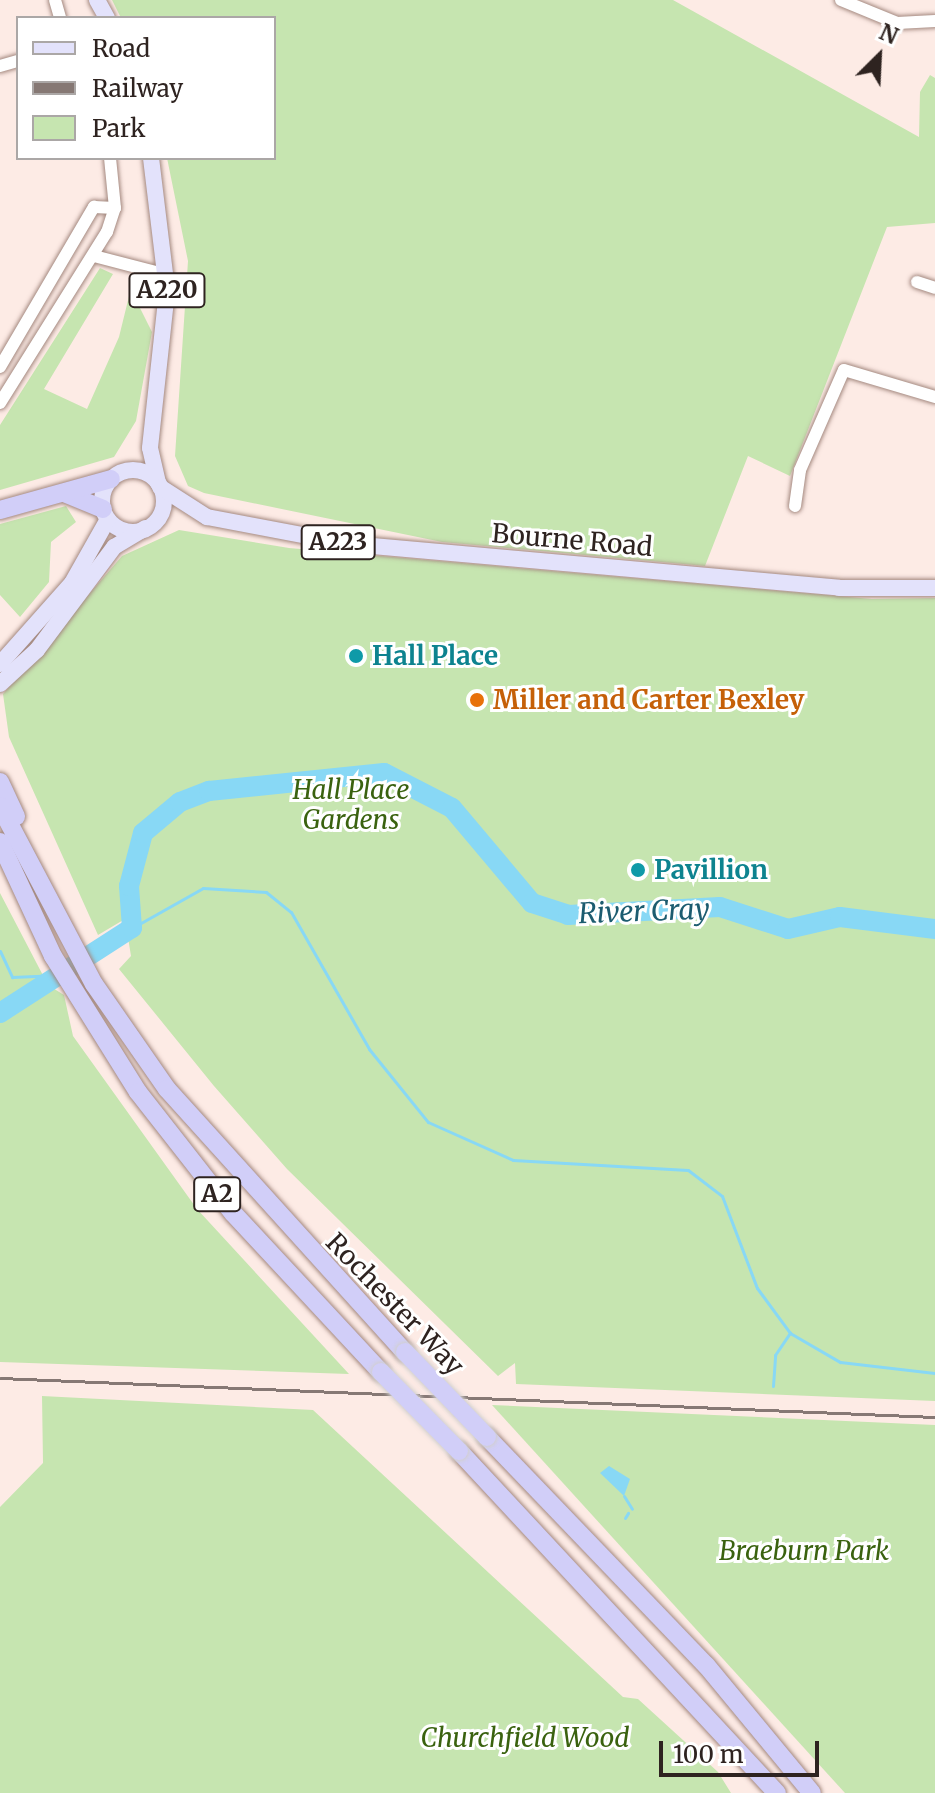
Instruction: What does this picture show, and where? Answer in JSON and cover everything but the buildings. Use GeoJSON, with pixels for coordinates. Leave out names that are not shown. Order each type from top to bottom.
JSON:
{"type":"FeatureCollection","features":[{"type":"Feature","properties":{"kind":"highway"},"geometry":{"type":"LineString","coordinates":[[0,510],[58,491],[111,479]]}},
{"type":"Feature","properties":{"kind":"highway"},"geometry":{"type":"LineString","coordinates":[[58,491],[106,514]]}},
{"type":"Feature","properties":{"kind":"highway"},"geometry":{"type":"LineString","coordinates":[[0,782],[35,870]]}},
{"type":"Feature","properties":{"kind":"highway","name":"Rochester Way"},"geometry":{"type":"LineString","coordinates":[[0,806],[94,984],[224,1159],[706,1665],[812,1793]]}},
{"type":"Feature","properties":{"kind":"highway","name":"A2"},"geometry":{"type":"LineString","coordinates":[[0,842],[23,896],[76,997],[184,1154],[381,1372],[459,1451],[777,1793]]}},
{"type":"Feature","properties":{"kind":"highway"},"geometry":{"type":"LineString","coordinates":[[0,863],[23,896]]}},
{"type":"Feature","properties":{"kind":"main road","name":"A220"},"geometry":{"type":"LineString","coordinates":[[151,160],[167,275],[165,348],[152,422],[159,485]]}},
{"type":"Feature","properties":{"kind":"main road","name":"A220"},"geometry":{"type":"LineString","coordinates":[[128,470],[152,422]]}},
{"type":"Feature","properties":{"kind":"main road"},"geometry":{"type":"LineString","coordinates":[[0,664],[72,583],[106,514],[111,479],[128,470],[159,485],[164,503],[151,525],[130,531],[106,514]]}},
{"type":"Feature","properties":{"kind":"main road","name":"Bourne Road"},"geometry":{"type":"LineString","coordinates":[[159,485],[207,517]]}},
{"type":"Feature","properties":{"kind":"main road","name":"Bourne Road"},"geometry":{"type":"LineString","coordinates":[[0,684],[37,650],[114,547],[151,525],[207,517],[350,544],[839,588],[935,588]]}},
{"type":"Feature","properties":{"kind":"street"},"geometry":{"type":"LineString","coordinates":[[841,0],[897,23],[935,21]]}},
{"type":"Feature","properties":{"kind":"street"},"geometry":{"type":"LineString","coordinates":[[0,403],[94,256],[115,208],[110,160]]}},
{"type":"Feature","properties":{"kind":"street"},"geometry":{"type":"LineString","coordinates":[[0,367],[94,207],[115,208]]}},
{"type":"Feature","properties":{"kind":"street"},"geometry":{"type":"LineString","coordinates":[[94,256],[167,275]]}},
{"type":"Feature","properties":{"kind":"street"},"geometry":{"type":"LineString","coordinates":[[917,282],[935,288]]}},
{"type":"Feature","properties":{"kind":"street"},"geometry":{"type":"LineString","coordinates":[[795,506],[800,470],[844,370],[935,397]]}},
{"type":"Feature","properties":{"kind":"green space"},"geometry":{"type":"Polygon","coordinates":[[[112,0],[673,0],[919,137],[920,92],[930,75],[935,78],[935,223],[887,227],[790,476],[748,456],[705,566],[442,542],[204,493],[188,486],[175,456],[188,261],[167,160],[276,160],[276,16],[120,16],[112,0]]]}},
{"type":"Feature","properties":{"kind":"green space"},"geometry":{"type":"Polygon","coordinates":[[[100,268],[113,274],[44,389],[87,409],[119,337],[132,284],[142,285],[139,306],[152,332],[136,421],[114,457],[0,490],[0,425],[100,268]]]}},
{"type":"Feature","properties":{"kind":"green space"},"geometry":{"type":"Polygon","coordinates":[[[66,506],[76,522],[51,542],[49,582],[20,617],[0,595],[0,524],[66,506]]]}},
{"type":"Feature","properties":{"kind":"green space","name":"Hall Place Gardens"},"geometry":{"type":"Polygon","coordinates":[[[179,530],[289,548],[872,599],[935,598],[935,1401],[516,1384],[515,1363],[498,1376],[287,1169],[214,1086],[119,969],[131,956],[125,919],[98,935],[9,737],[3,694],[122,556],[179,530]]]}},
{"type":"Feature","properties":{"kind":"green space"},"geometry":{"type":"Polygon","coordinates":[[[0,893],[48,985],[64,995],[73,1036],[197,1209],[349,1374],[0,1362],[0,893]]]}},
{"type":"Feature","properties":{"kind":"green space","name":"Churchfield Wood"},"geometry":{"type":"Polygon","coordinates":[[[42,1396],[313,1410],[623,1697],[638,1699],[718,1772],[731,1793],[0,1793],[0,1507],[43,1463],[42,1396]]]}},
{"type":"Feature","properties":{"kind":"green space","name":"Braeburn Park"},"geometry":{"type":"Polygon","coordinates":[[[492,1405],[935,1425],[935,1793],[845,1793],[492,1405]]]}},
{"type":"Feature","properties":{"kind":"water"},"geometry":{"type":"Polygon","coordinates":[[[609,1466],[630,1479],[624,1496],[600,1473],[609,1466]]]}},
{"type":"Feature","properties":{"kind":"waterway","name":"River Cray"},"geometry":{"type":"LineString","coordinates":[[0,1013],[132,928],[129,886],[143,833],[180,802],[209,791],[384,773],[452,808],[532,903],[568,915],[720,907],[788,929],[840,917],[935,929]]}},
{"type":"Feature","properties":{"kind":"waterway"},"geometry":{"type":"LineString","coordinates":[[132,928],[203,888],[266,892],[291,912],[369,1049],[428,1122],[513,1160],[688,1170],[722,1196],[757,1288],[790,1333],[840,1362],[935,1373]]}},
{"type":"Feature","properties":{"kind":"waterway"},"geometry":{"type":"LineString","coordinates":[[0,951],[12,977],[59,975]]}},
{"type":"Feature","properties":{"kind":"waterway"},"geometry":{"type":"LineString","coordinates":[[773,1386],[775,1355],[790,1333]]}},
{"type":"Feature","properties":{"kind":"waterway"},"geometry":{"type":"LineString","coordinates":[[624,1496],[632,1509]]}},
{"type":"Feature","properties":{"kind":"waterway"},"geometry":{"type":"LineString","coordinates":[[625,1518],[628,1513]]}},
{"type":"Feature","properties":{"kind":"railway"},"geometry":{"type":"LineString","coordinates":[[0,1378],[935,1417]]}},
{"type":"Feature","properties":{"kind":"place","name":"Hall Place"},"geometry":{"type":"Point","coordinates":[356,656]}},
{"type":"Feature","properties":{"kind":"place","name":"Miller and Carter Bexley"},"geometry":{"type":"Point","coordinates":[477,700]}},
{"type":"Feature","properties":{"kind":"place","name":"Pavillion"},"geometry":{"type":"Point","coordinates":[638,870]}}]}
